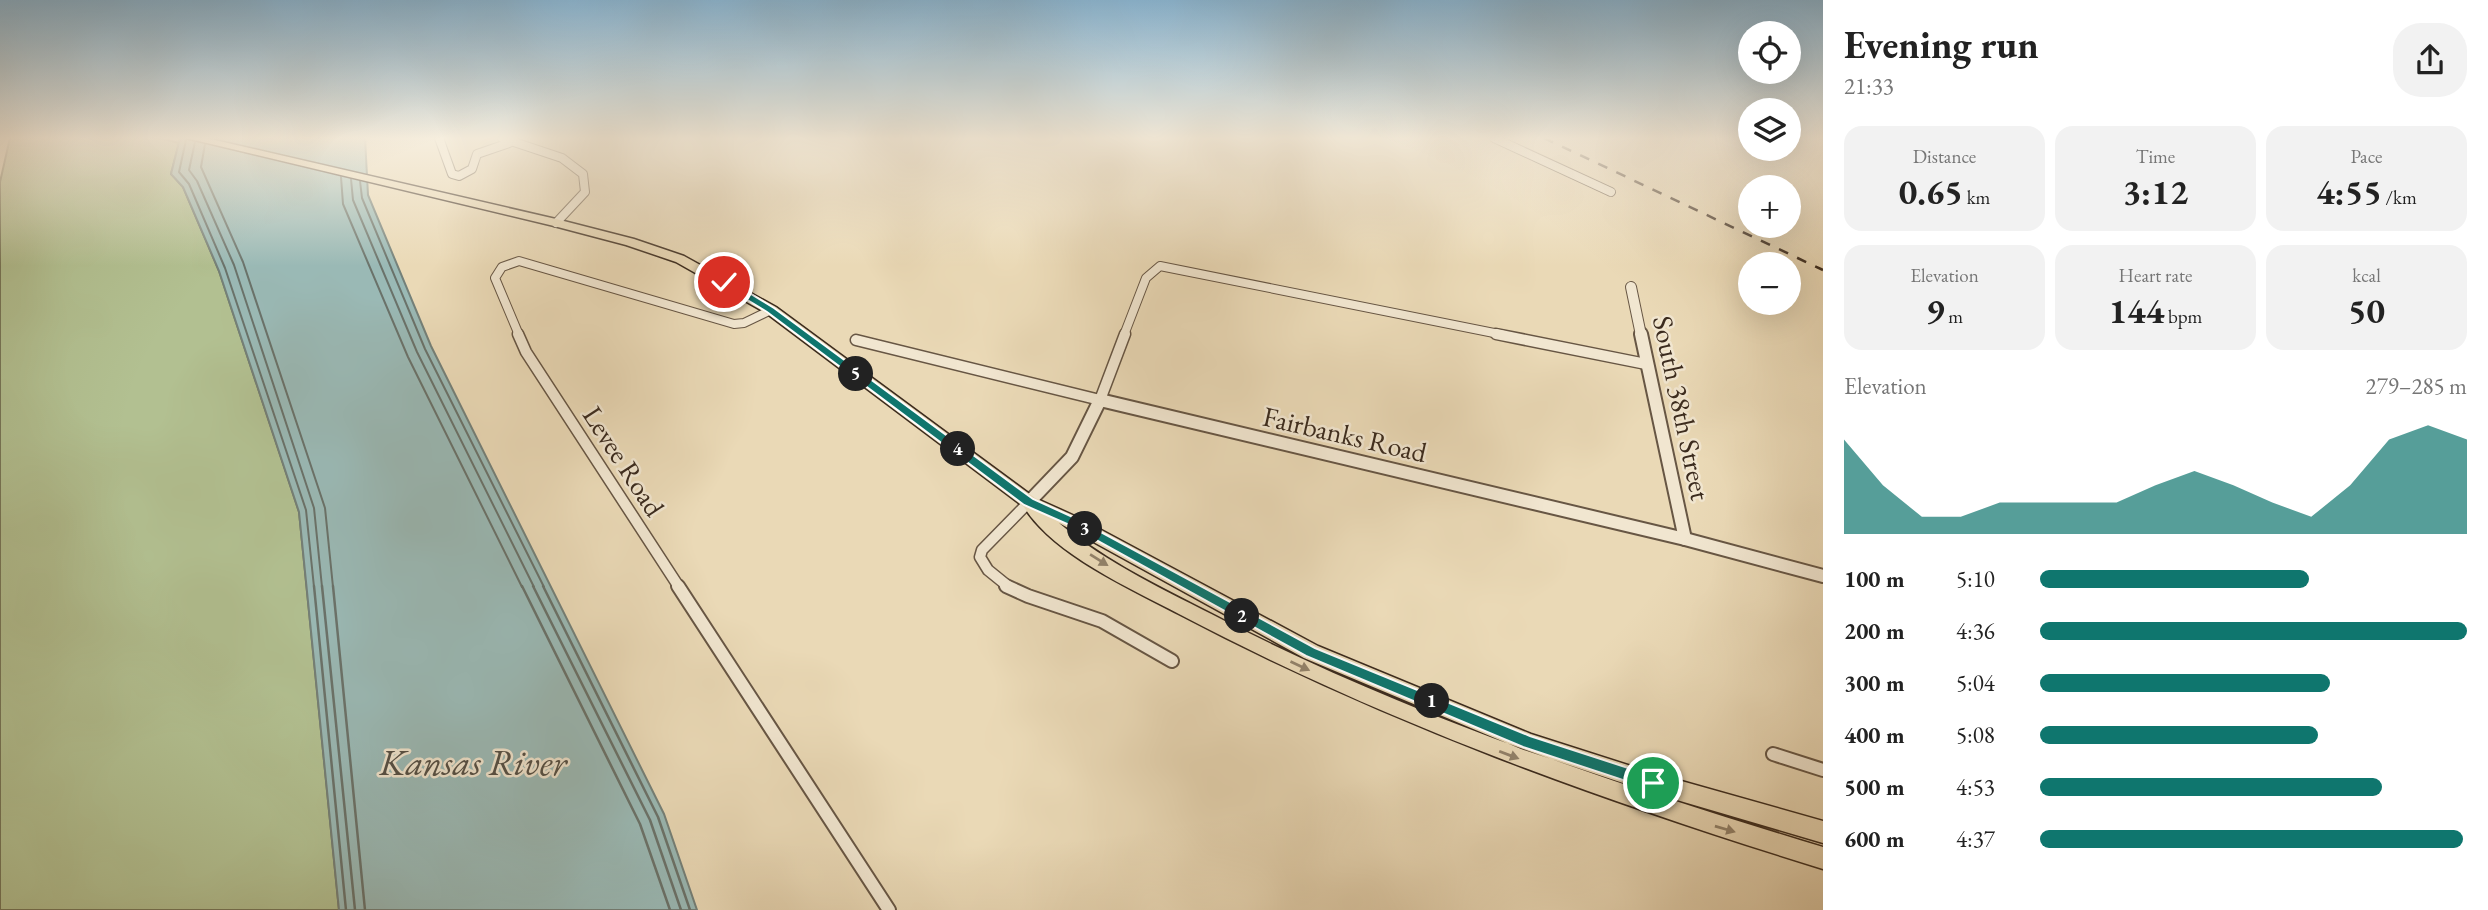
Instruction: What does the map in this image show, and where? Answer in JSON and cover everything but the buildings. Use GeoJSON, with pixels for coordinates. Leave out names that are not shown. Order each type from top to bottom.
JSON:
{"type":"FeatureCollection","features":[{"type":"Feature","properties":{"kind":"main road"},"geometry":{"type":"LineString","coordinates":[[376,180],[630,242],[680,259],[771,310],[1028,502],[1055,533],[1122,574],[1233,635],[1348,689],[1571,779],[1823,858]]}},
{"type":"Feature","properties":{"kind":"main road"},"geometry":{"type":"LineString","coordinates":[[1028,502],[1071,521],[1311,652],[1528,742],[1653,783],[1823,832]]}},
{"type":"Feature","properties":{"kind":"street"},"geometry":{"type":"LineString","coordinates":[[556,223],[584,192],[583,180]]}},
{"type":"Feature","properties":{"kind":"street"},"geometry":{"type":"LineString","coordinates":[[1586,180],[1611,192]]}},
{"type":"Feature","properties":{"kind":"street","name":"Levee Road"},"geometry":{"type":"LineString","coordinates":[[771,310],[744,323],[734,324],[524,261],[507,264],[496,273],[495,278],[526,352],[889,910]]}},
{"type":"Feature","properties":{"kind":"street"},"geometry":{"type":"LineString","coordinates":[[1172,661],[1122,630],[1007,585],[985,569],[980,557],[982,550],[1074,458],[1083,444],[1146,278],[1160,266],[1646,364]]}},
{"type":"Feature","properties":{"kind":"street","name":"South 38th Street"},"geometry":{"type":"LineString","coordinates":[[1631,287],[1685,539]]}},
{"type":"Feature","properties":{"kind":"street","name":"Fairbanks Road"},"geometry":{"type":"LineString","coordinates":[[856,340],[1685,539],[1823,576]]}},
{"type":"Feature","properties":{"kind":"street"},"geometry":{"type":"LineString","coordinates":[[1773,754],[1823,770]]}},
{"type":"Feature","properties":{"kind":"green space"},"geometry":{"type":"Polygon","coordinates":[[[177,180],[183,187],[219,271],[299,512],[339,910],[0,910],[0,182],[177,180]]]}},
{"type":"Feature","properties":{"kind":"water","name":"Kansas River"},"geometry":{"type":"Polygon","coordinates":[[[177,180],[367,180],[368,195],[431,346],[664,814],[697,910],[339,910],[299,512],[219,271],[183,187],[177,180]]]}},
{"type":"Feature","properties":{"kind":"railway"},"geometry":{"type":"LineString","coordinates":[[1634,180],[1823,270]]}},
{"type":"Feature","properties":{"kind":"route"},"geometry":{"type":"LineString","coordinates":[[724,282],[771,310],[1028,502],[1071,521],[1311,652],[1528,742],[1653,783]]}}]}
